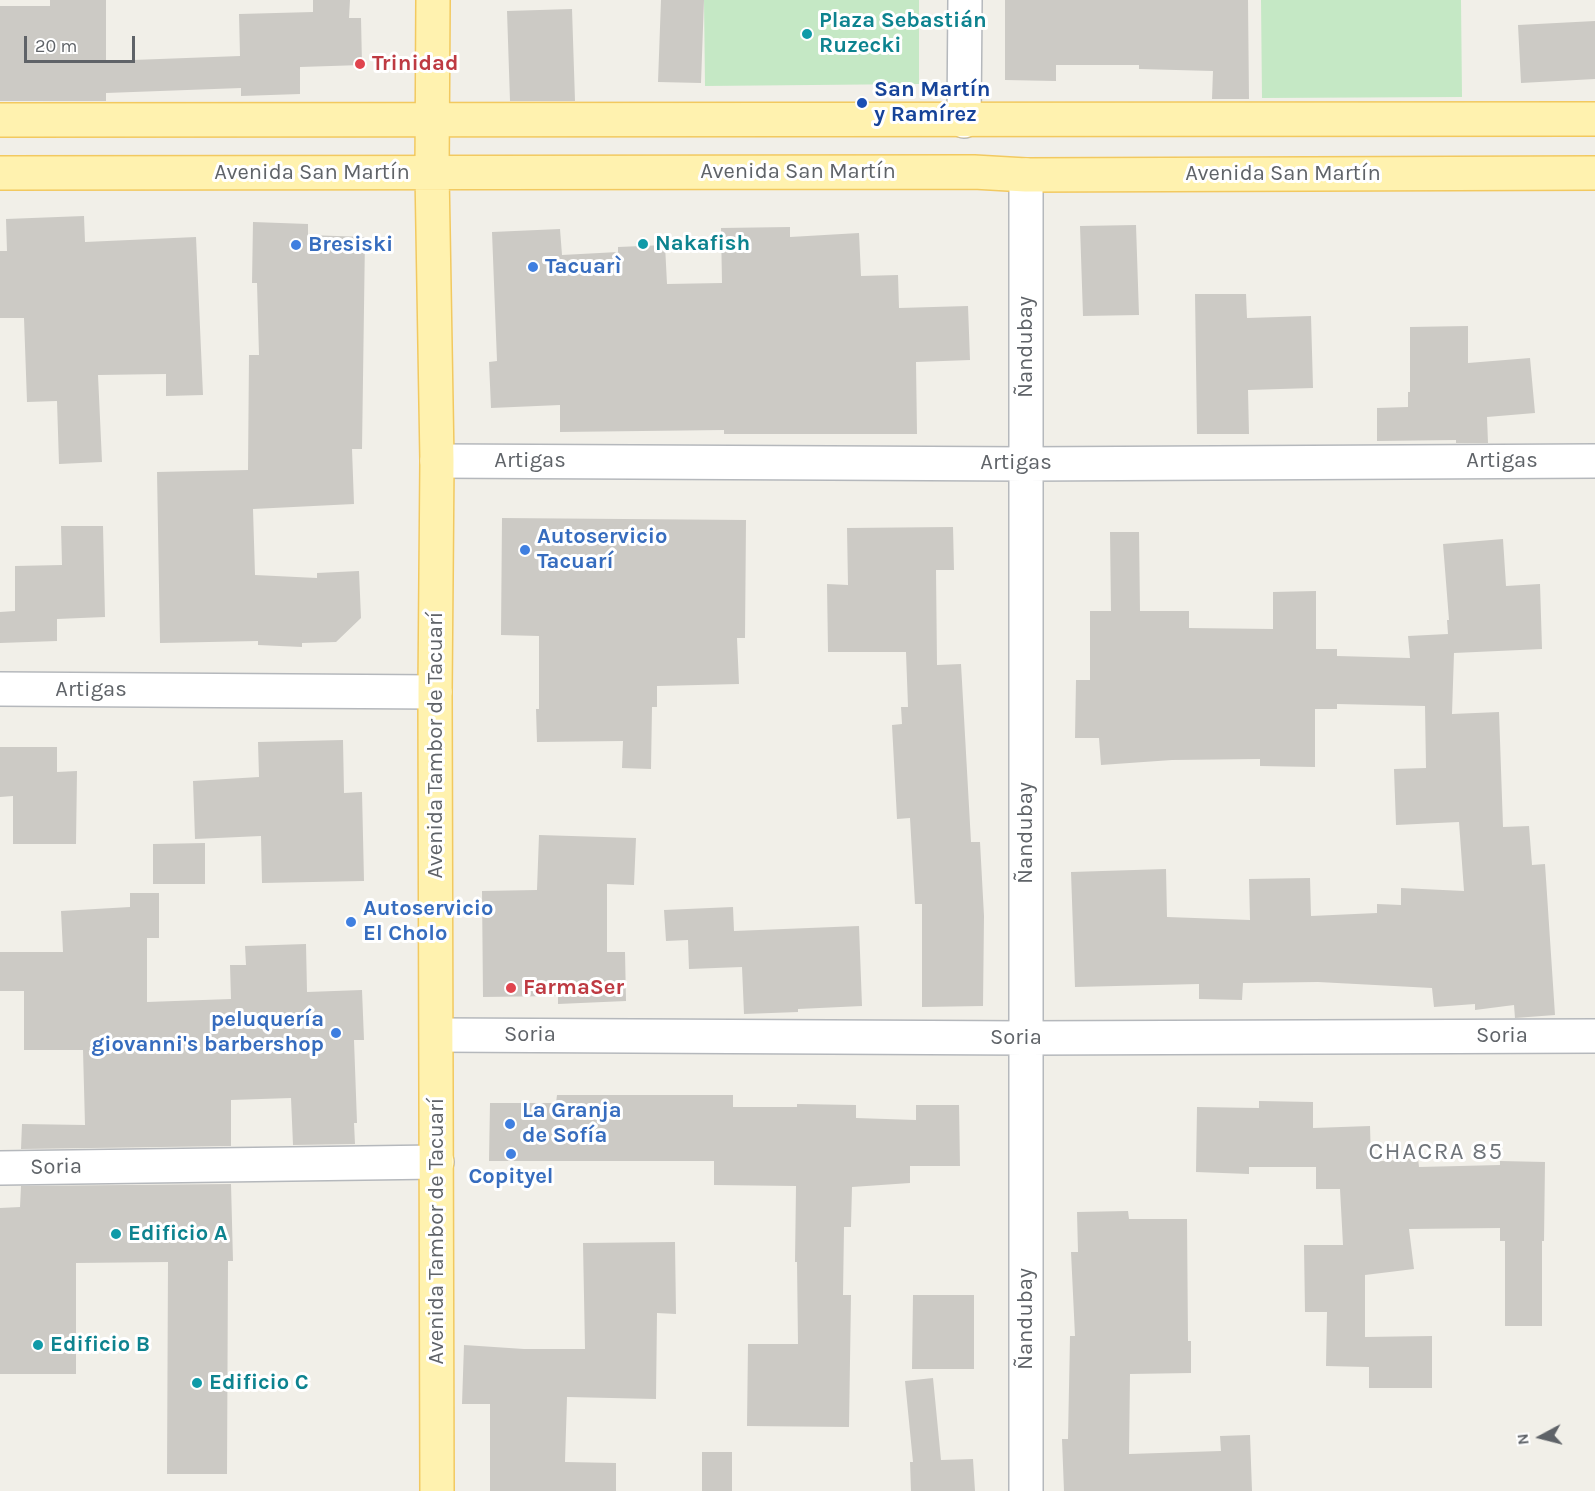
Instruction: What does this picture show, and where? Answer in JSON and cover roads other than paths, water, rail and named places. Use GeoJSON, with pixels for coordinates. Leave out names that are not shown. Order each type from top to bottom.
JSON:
{"type":"FeatureCollection","features":[{"type":"Feature","properties":{"kind":"main road","name":"Avenida Tambor de Tacuarí"},"geometry":{"type":"LineString","coordinates":[[433,0],[432,172],[437,461],[435,692],[437,1491]]}},
{"type":"Feature","properties":{"kind":"main road"},"geometry":{"type":"LineString","coordinates":[[0,120],[1595,119]]}},
{"type":"Feature","properties":{"kind":"main road","name":"Avenida San Martín"},"geometry":{"type":"LineString","coordinates":[[0,173],[974,172],[1026,175],[1595,173]]}},
{"type":"Feature","properties":{"kind":"street"},"geometry":{"type":"LineString","coordinates":[[964,121],[965,0]]}},
{"type":"Feature","properties":{"kind":"street","name":"Ñandubay"},"geometry":{"type":"LineString","coordinates":[[1026,175],[1026,1491]]}},
{"type":"Feature","properties":{"kind":"street","name":"Artigas"},"geometry":{"type":"LineString","coordinates":[[437,461],[1026,464],[1595,461]]}},
{"type":"Feature","properties":{"kind":"street","name":"Artigas"},"geometry":{"type":"LineString","coordinates":[[0,689],[435,692]]}},
{"type":"Feature","properties":{"kind":"street","name":"Soria"},"geometry":{"type":"LineString","coordinates":[[437,1035],[1026,1038],[1595,1035]]}},
{"type":"Feature","properties":{"kind":"street","name":"Soria"},"geometry":{"type":"LineString","coordinates":[[0,1168],[436,1162]]}},
{"type":"Feature","properties":{"kind":"place","name":"Plaza Sebastián Ruzecki"},"geometry":{"type":"Point","coordinates":[807,34]}},
{"type":"Feature","properties":{"kind":"place","name":"Trinidad"},"geometry":{"type":"Point","coordinates":[360,64]}},
{"type":"Feature","properties":{"kind":"place","name":"San Martín y Ramírez"},"geometry":{"type":"Point","coordinates":[862,103]}},
{"type":"Feature","properties":{"kind":"place","name":"Nakafish"},"geometry":{"type":"Point","coordinates":[643,244]}},
{"type":"Feature","properties":{"kind":"place","name":"Bresiski"},"geometry":{"type":"Point","coordinates":[296,245]}},
{"type":"Feature","properties":{"kind":"place","name":"Tacuarì"},"geometry":{"type":"Point","coordinates":[533,267]}},
{"type":"Feature","properties":{"kind":"place","name":"Autoservicio Tacuarí"},"geometry":{"type":"Point","coordinates":[525,550]}},
{"type":"Feature","properties":{"kind":"place","name":"Autoservicio El Cholo"},"geometry":{"type":"Point","coordinates":[351,922]}},
{"type":"Feature","properties":{"kind":"place","name":"FarmaSer"},"geometry":{"type":"Point","coordinates":[511,988]}},
{"type":"Feature","properties":{"kind":"place","name":"peluquería giovanni's barbershop"},"geometry":{"type":"Point","coordinates":[336,1033]}},
{"type":"Feature","properties":{"kind":"place","name":"La Granja de Sofía"},"geometry":{"type":"Point","coordinates":[510,1124]}},
{"type":"Feature","properties":{"kind":"place","name":"Copityel"},"geometry":{"type":"Point","coordinates":[511,1154]}},
{"type":"Feature","properties":{"kind":"place","name":"Edificio A"},"geometry":{"type":"Point","coordinates":[116,1234]}},
{"type":"Feature","properties":{"kind":"place","name":"Edificio B"},"geometry":{"type":"Point","coordinates":[38,1345]}},
{"type":"Feature","properties":{"kind":"place","name":"Edificio C"},"geometry":{"type":"Point","coordinates":[197,1383]}},
{"type":"Feature","properties":{"kind":"district","name":"CHACRA 85"},"geometry":{"type":"Point","coordinates":[1436,1152]}}]}
